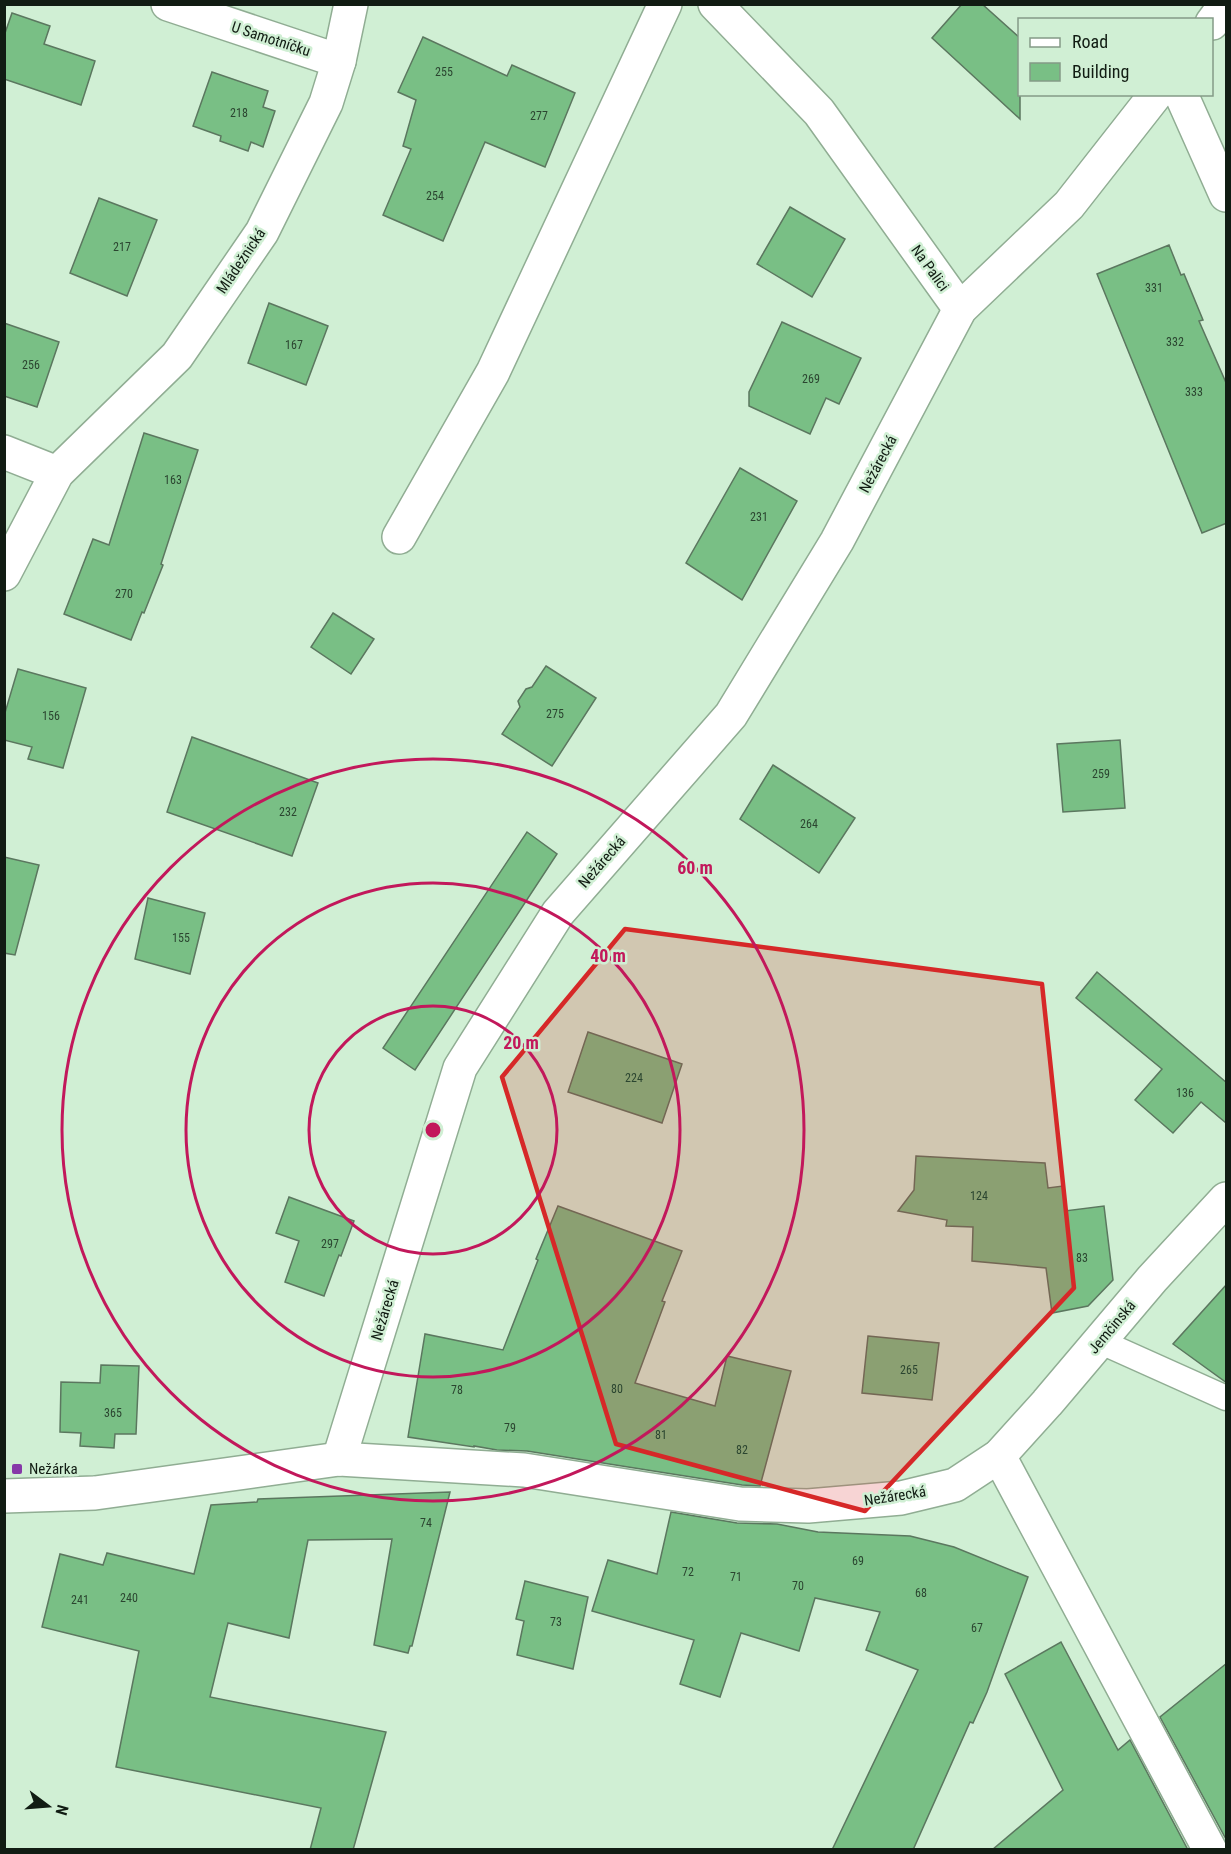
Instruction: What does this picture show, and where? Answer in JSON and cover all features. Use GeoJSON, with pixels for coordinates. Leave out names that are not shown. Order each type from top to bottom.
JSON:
{"type":"FeatureCollection","features":[{"type":"Feature","properties":{"kind":"street","name":"U Samotníčku"},"geometry":{"type":"LineString","coordinates":[[168,4],[339,62]]}},
{"type":"Feature","properties":{"kind":"street","name":"Mládežnická"},"geometry":{"type":"LineString","coordinates":[[4,574],[57,472],[177,356],[262,232],[326,103],[339,62],[351,4]]}},
{"type":"Feature","properties":{"kind":"street"},"geometry":{"type":"LineString","coordinates":[[399,537],[493,372],[665,4]]}},
{"type":"Feature","properties":{"kind":"street","name":"Na Palici"},"geometry":{"type":"LineString","coordinates":[[715,4],[819,112],[960,309]]}},
{"type":"Feature","properties":{"kind":"street"},"geometry":{"type":"LineString","coordinates":[[1213,22],[1226,4]]}},
{"type":"Feature","properties":{"kind":"street"},"geometry":{"type":"LineString","coordinates":[[960,309],[1069,205],[1154,96]]}},
{"type":"Feature","properties":{"kind":"street"},"geometry":{"type":"LineString","coordinates":[[1182,96],[1227,195]]}},
{"type":"Feature","properties":{"kind":"street","name":"Nežárecká"},"geometry":{"type":"LineString","coordinates":[[339,1460],[460,1068],[558,913],[731,716],[837,541],[960,309]]}},
{"type":"Feature","properties":{"kind":"street"},"geometry":{"type":"LineString","coordinates":[[4,452],[57,472]]}},
{"type":"Feature","properties":{"kind":"street","name":"Jemčinská"},"geometry":{"type":"LineString","coordinates":[[999,1456],[1152,1279],[1227,1199]]}},
{"type":"Feature","properties":{"kind":"street"},"geometry":{"type":"LineString","coordinates":[[999,1456],[1210,1850]]}},
{"type":"Feature","properties":{"kind":"street","name":"Nežárecká"},"geometry":{"type":"LineString","coordinates":[[4,1496],[95,1493],[339,1460],[524,1470],[740,1503],[807,1506],[901,1498],[955,1485],[999,1456]]}},
{"type":"Feature","properties":{"kind":"lane"},"geometry":{"type":"LineString","coordinates":[[1100,1341],[1227,1398]]}},
{"type":"Feature","properties":{"kind":"highlighted area"},"geometry":{"type":"Polygon","coordinates":[[[625,929],[1042,984],[1074,1288],[865,1511],[616,1444],[502,1077],[625,929]]]}},
{"type":"Feature","properties":{"kind":"building"},"geometry":{"type":"Polygon","coordinates":[[[962,4],[982,4],[1018,36],[1020,119],[932,38],[962,4]]]}},
{"type":"Feature","properties":{"kind":"building"},"geometry":{"type":"Polygon","coordinates":[[[12,13],[50,26],[44,44],[95,61],[81,105],[4,79],[4,36],[12,13]]]}},
{"type":"Feature","properties":{"kind":"building"},"geometry":{"type":"Polygon","coordinates":[[[423,37],[507,76],[512,65],[575,93],[545,167],[485,142],[443,241],[383,215],[411,149],[403,146],[416,100],[398,92],[423,37]]]}},
{"type":"Feature","properties":{"kind":"building"},"geometry":{"type":"Polygon","coordinates":[[[212,72],[268,91],[263,107],[275,111],[263,147],[251,142],[248,151],[220,141],[221,136],[193,126],[212,72]]]}},
{"type":"Feature","properties":{"kind":"building"},"geometry":{"type":"Polygon","coordinates":[[[99,198],[157,220],[127,296],[70,273],[99,198]]]}},
{"type":"Feature","properties":{"kind":"building"},"geometry":{"type":"Polygon","coordinates":[[[790,207],[845,239],[812,297],[757,264],[790,207]]]}},
{"type":"Feature","properties":{"kind":"building"},"geometry":{"type":"Polygon","coordinates":[[[1169,245],[1181,275],[1184,274],[1203,320],[1199,321],[1227,385],[1227,523],[1202,533],[1097,274],[1169,245]]]}},
{"type":"Feature","properties":{"kind":"building"},"geometry":{"type":"Polygon","coordinates":[[[269,303],[328,326],[306,385],[248,363],[269,303]]]}},
{"type":"Feature","properties":{"kind":"building"},"geometry":{"type":"Polygon","coordinates":[[[782,322],[861,358],[839,404],[826,398],[810,434],[749,406],[749,392],[782,322]]]}},
{"type":"Feature","properties":{"kind":"building"},"geometry":{"type":"Polygon","coordinates":[[[4,323],[59,342],[37,407],[4,396],[4,323]]]}},
{"type":"Feature","properties":{"kind":"building"},"geometry":{"type":"Polygon","coordinates":[[[144,433],[198,450],[161,564],[163,565],[131,640],[64,614],[93,539],[109,545],[144,433]]]}},
{"type":"Feature","properties":{"kind":"building"},"geometry":{"type":"Polygon","coordinates":[[[740,468],[797,501],[742,600],[686,563],[740,468]]]}},
{"type":"Feature","properties":{"kind":"building"},"geometry":{"type":"Polygon","coordinates":[[[333,613],[374,639],[351,674],[311,647],[333,613]]]}},
{"type":"Feature","properties":{"kind":"building"},"geometry":{"type":"Polygon","coordinates":[[[546,666],[596,698],[552,766],[502,734],[520,707],[518,701],[526,689],[532,687],[546,666]]]}},
{"type":"Feature","properties":{"kind":"building"},"geometry":{"type":"Polygon","coordinates":[[[18,669],[86,688],[63,768],[28,759],[32,747],[4,740],[4,716],[18,669]]]}},
{"type":"Feature","properties":{"kind":"building"},"geometry":{"type":"Polygon","coordinates":[[[192,737],[318,783],[292,856],[167,812],[192,737]]]}},
{"type":"Feature","properties":{"kind":"building"},"geometry":{"type":"Polygon","coordinates":[[[1120,740],[1125,808],[1063,812],[1057,744],[1120,740]]]}},
{"type":"Feature","properties":{"kind":"building"},"geometry":{"type":"Polygon","coordinates":[[[773,765],[855,818],[819,873],[740,819],[773,765]]]}},
{"type":"Feature","properties":{"kind":"building"},"geometry":{"type":"Polygon","coordinates":[[[527,832],[557,854],[415,1070],[383,1048],[527,832]]]}},
{"type":"Feature","properties":{"kind":"building"},"geometry":{"type":"Polygon","coordinates":[[[4,857],[39,865],[15,955],[4,953],[4,857]]]}},
{"type":"Feature","properties":{"kind":"building"},"geometry":{"type":"Polygon","coordinates":[[[148,898],[205,913],[190,974],[135,959],[148,898]]]}},
{"type":"Feature","properties":{"kind":"building"},"geometry":{"type":"Polygon","coordinates":[[[1097,972],[1227,1083],[1226,1123],[1201,1102],[1173,1133],[1135,1100],[1162,1069],[1076,998],[1097,972]]]}},
{"type":"Feature","properties":{"kind":"building"},"geometry":{"type":"Polygon","coordinates":[[[588,1032],[682,1064],[662,1123],[568,1092],[588,1032]]]}},
{"type":"Feature","properties":{"kind":"building"},"geometry":{"type":"Polygon","coordinates":[[[916,1156],[1045,1163],[1048,1188],[1063,1186],[1065,1211],[1104,1206],[1113,1280],[1088,1306],[1052,1313],[1046,1268],[972,1261],[973,1227],[946,1226],[947,1220],[898,1211],[914,1190],[916,1156]]]}},
{"type":"Feature","properties":{"kind":"building"},"geometry":{"type":"Polygon","coordinates":[[[289,1197],[354,1221],[324,1296],[285,1282],[299,1241],[276,1233],[289,1197]]]}},
{"type":"Feature","properties":{"kind":"building"},"geometry":{"type":"Polygon","coordinates":[[[558,1206],[682,1251],[662,1301],[665,1302],[635,1383],[715,1406],[727,1356],[791,1371],[760,1486],[527,1451],[497,1450],[408,1437],[425,1334],[503,1350],[558,1206]]]}},
{"type":"Feature","properties":{"kind":"building"},"geometry":{"type":"Polygon","coordinates":[[[1227,1284],[1227,1383],[1173,1344],[1227,1284]]]}},
{"type":"Feature","properties":{"kind":"building"},"geometry":{"type":"Polygon","coordinates":[[[868,1336],[939,1343],[932,1400],[862,1393],[868,1336]]]}},
{"type":"Feature","properties":{"kind":"building"},"geometry":{"type":"Polygon","coordinates":[[[101,1365],[139,1366],[136,1434],[115,1434],[114,1448],[80,1446],[81,1433],[60,1432],[61,1382],[100,1383],[101,1365]]]}},
{"type":"Feature","properties":{"kind":"building"},"geometry":{"type":"Polygon","coordinates":[[[450,1492],[412,1646],[408,1653],[374,1645],[392,1539],[308,1540],[289,1638],[228,1623],[210,1697],[386,1732],[353,1850],[310,1850],[321,1808],[116,1767],[139,1651],[42,1627],[60,1554],[103,1565],[107,1553],[194,1574],[211,1505],[257,1502],[258,1499],[450,1492]]]}},
{"type":"Feature","properties":{"kind":"building"},"geometry":{"type":"Polygon","coordinates":[[[671,1512],[737,1523],[777,1524],[818,1532],[910,1536],[954,1547],[1028,1577],[987,1692],[973,1723],[970,1722],[913,1850],[832,1850],[918,1670],[866,1650],[880,1612],[815,1598],[799,1651],[741,1633],[720,1697],[680,1684],[694,1640],[592,1611],[608,1560],[657,1574],[671,1512]]]}},
{"type":"Feature","properties":{"kind":"building"},"geometry":{"type":"Polygon","coordinates":[[[525,1581],[588,1597],[573,1669],[517,1655],[524,1621],[516,1619],[525,1581]]]}},
{"type":"Feature","properties":{"kind":"building"},"geometry":{"type":"Polygon","coordinates":[[[1061,1642],[1118,1750],[1130,1740],[1188,1850],[992,1850],[1063,1790],[1005,1674],[1061,1642]]]}},
{"type":"Feature","properties":{"kind":"building"},"geometry":{"type":"Polygon","coordinates":[[[1227,1663],[1227,1841],[1160,1717],[1227,1663]]]}},
{"type":"Feature","properties":{"kind":"place","name":"Nežárka"},"geometry":{"type":"Point","coordinates":[17,1469]}}]}
